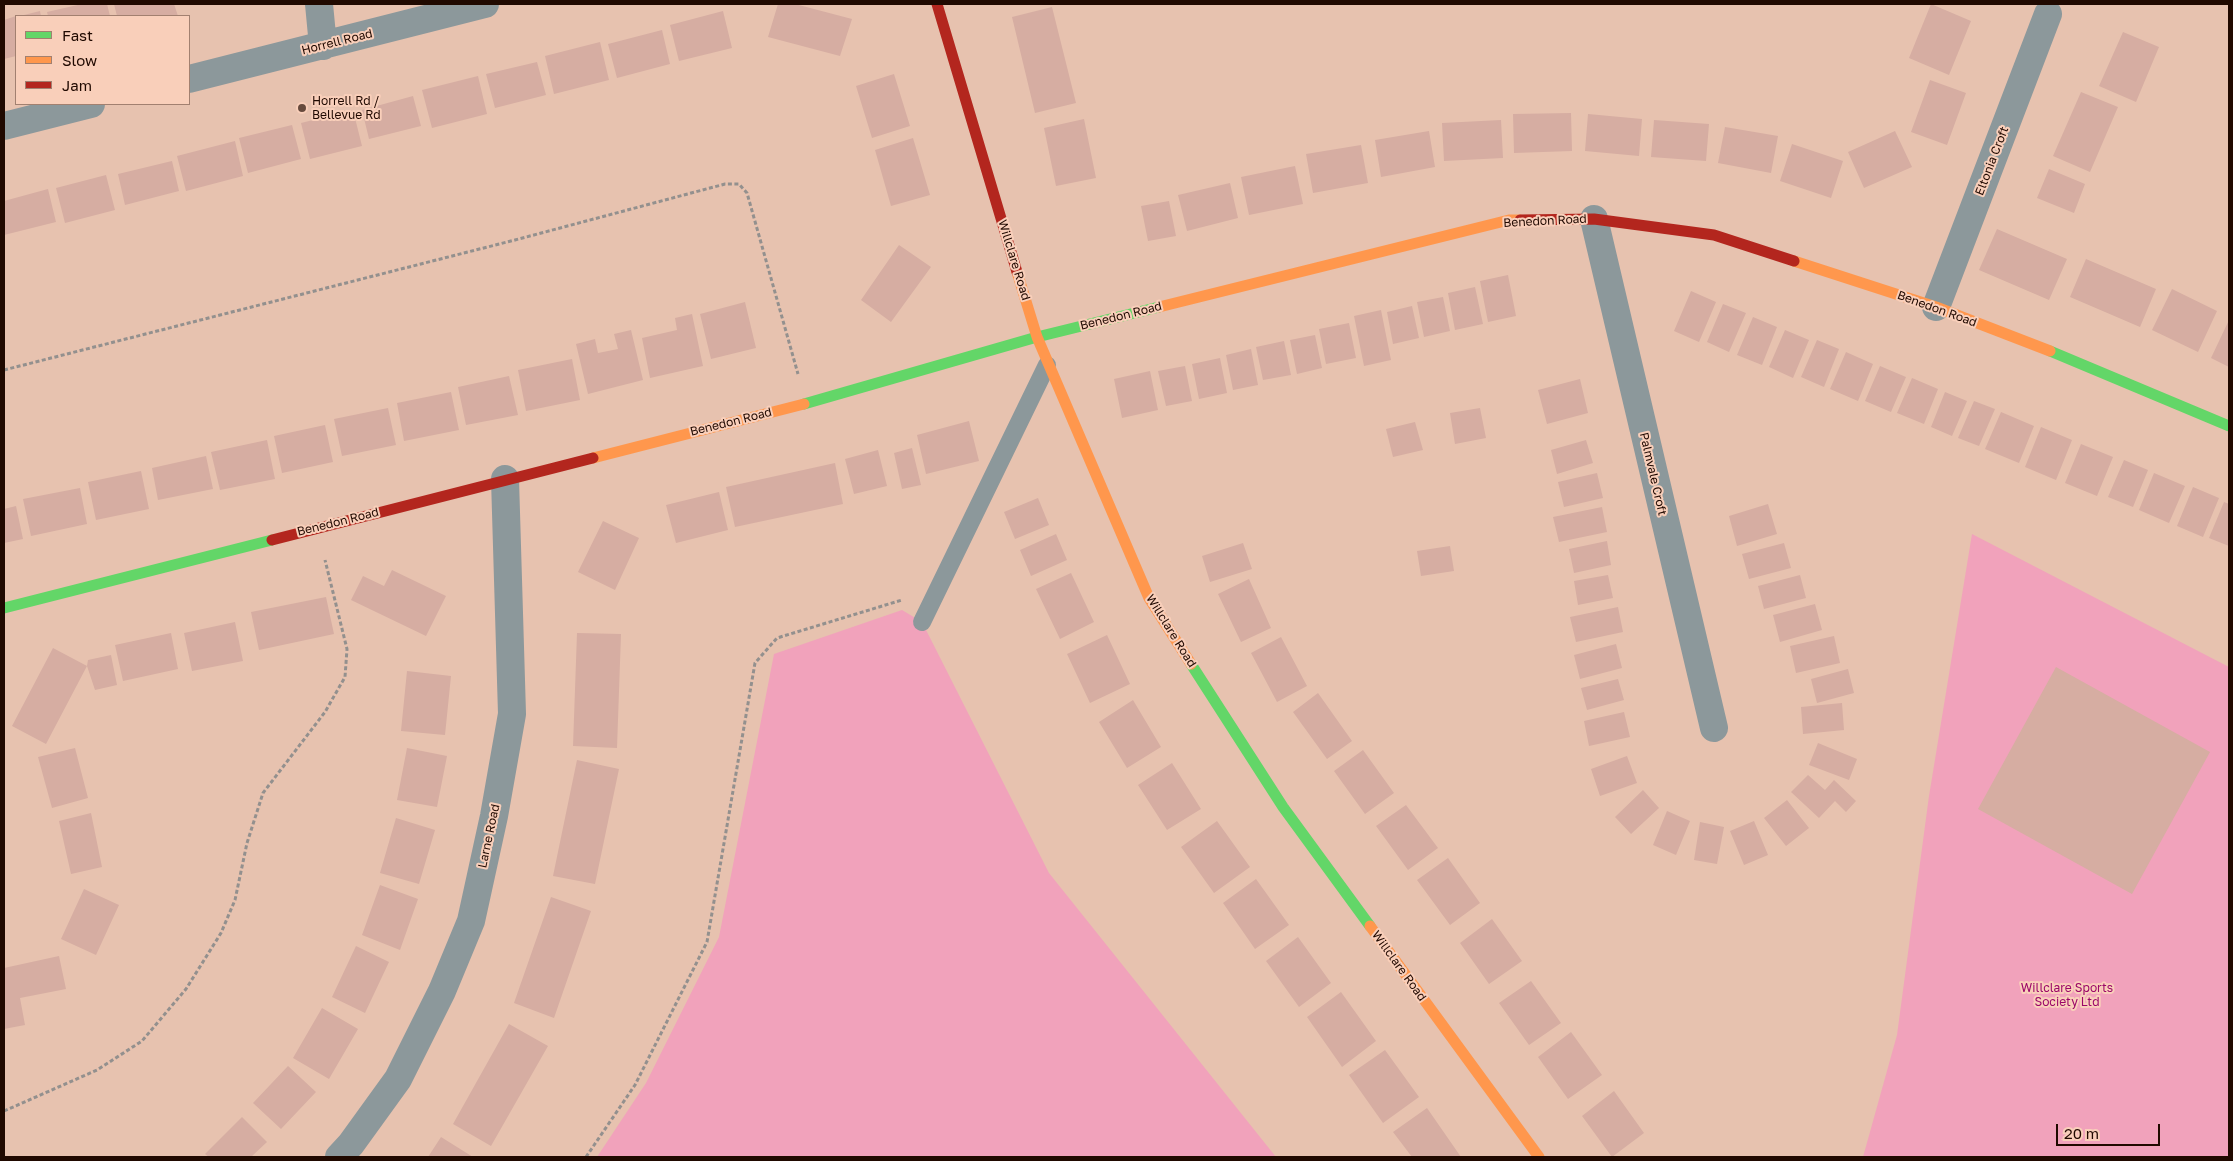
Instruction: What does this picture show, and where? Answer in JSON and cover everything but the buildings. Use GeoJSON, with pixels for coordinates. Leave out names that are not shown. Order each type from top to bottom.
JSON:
{"type":"FeatureCollection","features":[{"type":"Feature","properties":{"kind":"street"},"geometry":{"type":"LineString","coordinates":[[319,4],[323,46]]}},
{"type":"Feature","properties":{"kind":"street","name":"Horrell Road"},"geometry":{"type":"LineString","coordinates":[[190,79],[485,4]]}},
{"type":"Feature","properties":{"kind":"street","name":"Willclare Road"},"geometry":{"type":"LineString","coordinates":[[937,4],[1037,337],[1047,365],[1149,598],[1283,807],[1539,1157]]}},
{"type":"Feature","properties":{"kind":"street","name":"Eltonia Croft"},"geometry":{"type":"LineString","coordinates":[[1936,307],[2048,14]]}},
{"type":"Feature","properties":{"kind":"street"},"geometry":{"type":"LineString","coordinates":[[4,126],[87,105]]}},
{"type":"Feature","properties":{"kind":"street","name":"Benedon Road"},"geometry":{"type":"LineString","coordinates":[[4,608],[807,403],[1037,337],[1509,220],[1594,218],[1714,235],[1936,307],[2060,355],[2229,426]]}},
{"type":"Feature","properties":{"kind":"street","name":"Palmvale Croft"},"geometry":{"type":"LineString","coordinates":[[1594,218],[1714,728]]}},
{"type":"Feature","properties":{"kind":"street","name":"Larne Road"},"geometry":{"type":"LineString","coordinates":[[339,1157],[351,1144],[398,1079],[442,991],[470,921],[494,816],[512,714],[505,479]]}},
{"type":"Feature","properties":{"kind":"lane"},"geometry":{"type":"LineString","coordinates":[[922,622],[940,589],[1047,365]]}},
{"type":"Feature","properties":{"kind":"path"},"geometry":{"type":"LineString","coordinates":[[4,370],[515,240],[725,184],[739,184],[747,193],[807,403]]}},
{"type":"Feature","properties":{"kind":"path"},"geometry":{"type":"LineString","coordinates":[[4,1111],[97,1070],[142,1041],[186,989],[221,933],[235,900],[247,843],[263,793],[325,712],[345,677],[347,649],[317,528]]}},
{"type":"Feature","properties":{"kind":"path"},"geometry":{"type":"LineString","coordinates":[[586,1157],[635,1085],[707,942],[754,663],[777,638],[940,589]]}},
{"type":"Feature","properties":{"kind":"green space","name":"Willclare Sports Society Ltd"},"geometry":{"type":"Polygon","coordinates":[[[1972,534],[2229,667],[2229,1157],[1863,1157],[1897,1035],[1929,796],[1972,534]]]}},
{"type":"Feature","properties":{"kind":"green space"},"geometry":{"type":"Polygon","coordinates":[[[902,610],[922,622],[1049,873],[1276,1157],[597,1157],[646,1083],[719,937],[774,654],[902,610]]]}},
{"type":"Feature","properties":{"kind":"traffic: fast"},"geometry":{"type":"LineString","coordinates":[[804,404],[1037,337],[1159,307]]}},
{"type":"Feature","properties":{"kind":"traffic: fast"},"geometry":{"type":"LineString","coordinates":[[2050,351],[2229,426]]}},
{"type":"Feature","properties":{"kind":"traffic: fast"},"geometry":{"type":"LineString","coordinates":[[4,608],[272,540]]}},
{"type":"Feature","properties":{"kind":"traffic: fast"},"geometry":{"type":"LineString","coordinates":[[1191,664],[1283,807],[1370,926]]}},
{"type":"Feature","properties":{"kind":"traffic: slow"},"geometry":{"type":"LineString","coordinates":[[1159,307],[1509,220],[1520,220]]}},
{"type":"Feature","properties":{"kind":"traffic: slow"},"geometry":{"type":"LineString","coordinates":[[1794,261],[1936,307],[2050,351]]}},
{"type":"Feature","properties":{"kind":"traffic: slow"},"geometry":{"type":"LineString","coordinates":[[1017,272],[1037,337],[1149,598],[1191,664]]}},
{"type":"Feature","properties":{"kind":"traffic: slow"},"geometry":{"type":"LineString","coordinates":[[593,458],[804,404]]}},
{"type":"Feature","properties":{"kind":"traffic: slow"},"geometry":{"type":"LineString","coordinates":[[1370,926],[1539,1157]]}},
{"type":"Feature","properties":{"kind":"traffic: jam"},"geometry":{"type":"LineString","coordinates":[[937,4],[1017,272]]}},
{"type":"Feature","properties":{"kind":"traffic: jam"},"geometry":{"type":"LineString","coordinates":[[1520,220],[1594,219],[1714,235],[1794,261]]}},
{"type":"Feature","properties":{"kind":"traffic: jam"},"geometry":{"type":"LineString","coordinates":[[272,540],[593,458]]}},
{"type":"Feature","properties":{"kind":"place","name":"Horrell Rd / Bellevue Rd"},"geometry":{"type":"Point","coordinates":[302,108]}}]}
